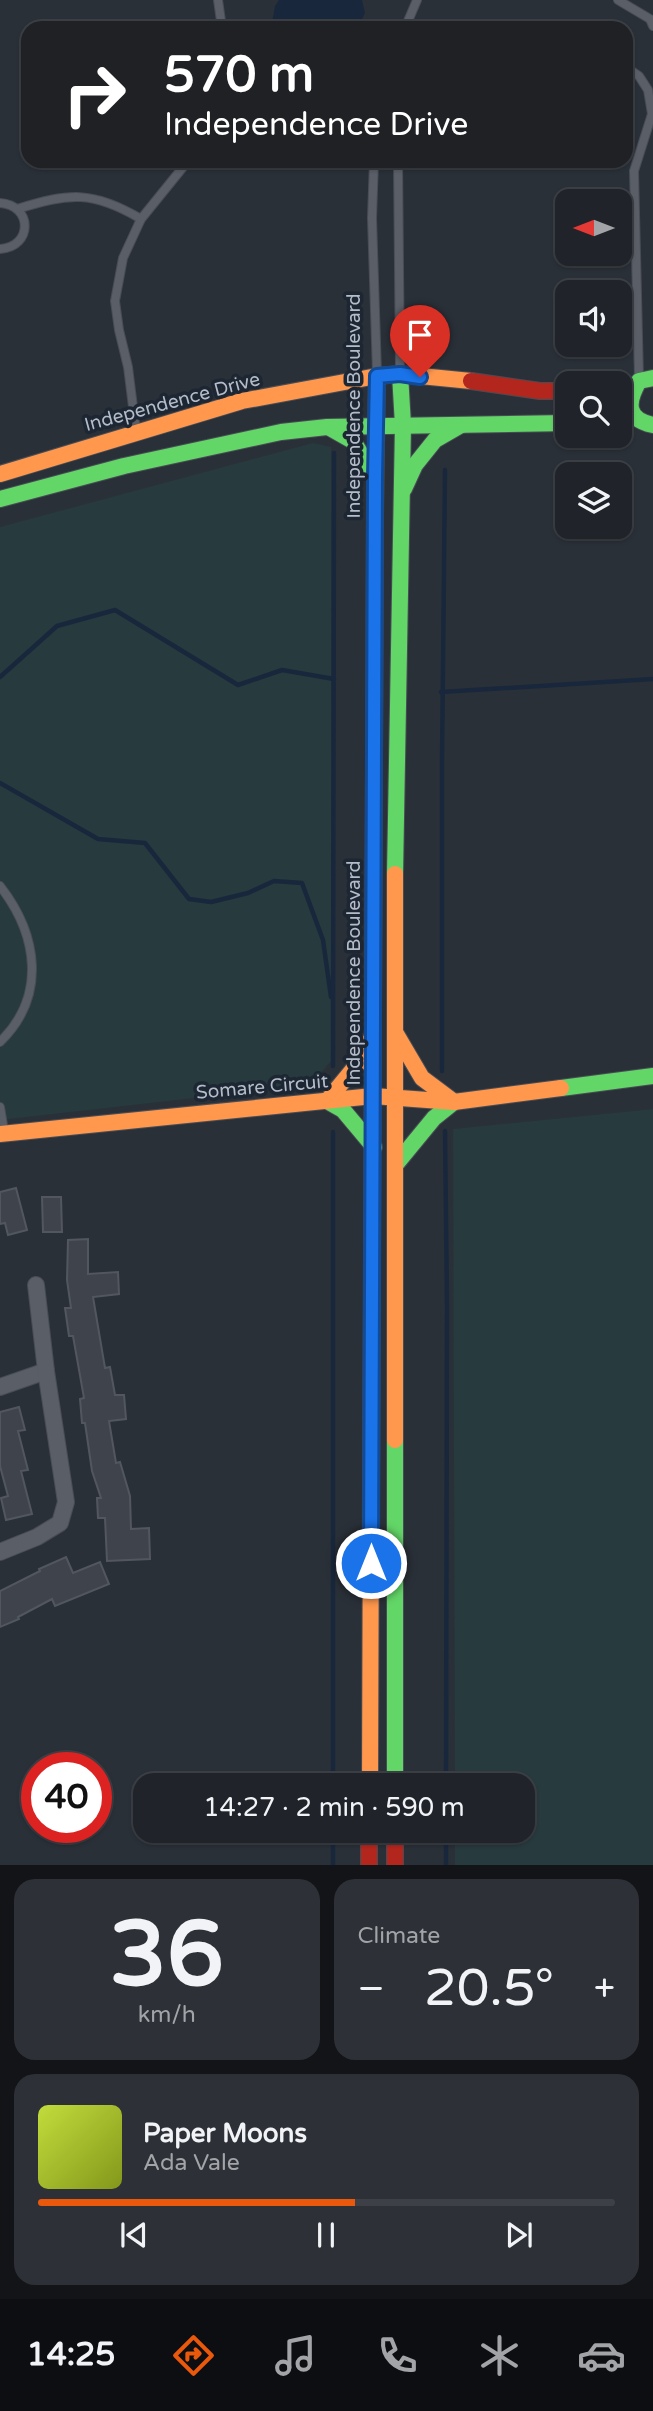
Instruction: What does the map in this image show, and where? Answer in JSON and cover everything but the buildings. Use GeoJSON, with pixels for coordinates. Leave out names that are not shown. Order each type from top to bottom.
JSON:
{"type":"FeatureCollection","features":[{"type":"Feature","properties":{"kind":"street"},"geometry":{"type":"LineString","coordinates":[[395,1773],[395,1032],[403,425],[400,374]]}},
{"type":"Feature","properties":{"kind":"street","name":"Independence Drive"},"geometry":{"type":"LineString","coordinates":[[0,474],[242,401],[377,376],[400,374],[555,391]]}},
{"type":"Feature","properties":{"kind":"street","name":"Independence Boulevard"},"geometry":{"type":"LineString","coordinates":[[370,1773],[377,376]]}},
{"type":"Feature","properties":{"kind":"street"},"geometry":{"type":"LineString","coordinates":[[643,381],[630,395],[629,402],[631,409],[646,423]]}},
{"type":"Feature","properties":{"kind":"street"},"geometry":{"type":"LineString","coordinates":[[0,499],[124,466],[281,432],[327,427],[555,423]]}},
{"type":"Feature","properties":{"kind":"street"},"geometry":{"type":"LineString","coordinates":[[401,495],[415,466],[435,440],[464,424]]}},
{"type":"Feature","properties":{"kind":"street"},"geometry":{"type":"LineString","coordinates":[[327,427],[344,432],[356,444],[375,477]]}},
{"type":"Feature","properties":{"kind":"street"},"geometry":{"type":"LineString","coordinates":[[68,480],[80,471],[108,460],[124,447],[136,431],[141,440],[151,443],[240,442]]}},
{"type":"Feature","properties":{"kind":"street"},"geometry":{"type":"LineString","coordinates":[[395,1032],[422,1077],[454,1102],[434,1118],[397,1163]]}},
{"type":"Feature","properties":{"kind":"street"},"geometry":{"type":"LineString","coordinates":[[374,1034],[360,1061],[327,1101],[343,1110],[374,1147]]}},
{"type":"Feature","properties":{"kind":"street","name":"Somare Circuit"},"geometry":{"type":"LineString","coordinates":[[3,1134],[229,1109],[373,1097],[454,1102],[653,1076]]}},
{"type":"Feature","properties":{"kind":"street"},"geometry":{"type":"LineString","coordinates":[[0,1552],[37,1537],[60,1523],[66,1502],[36,1285]]}},
{"type":"Feature","properties":{"kind":"street"},"geometry":{"type":"LineString","coordinates":[[0,1387],[46,1371]]}},
{"type":"Feature","properties":{"kind":"street"},"geometry":{"type":"LineString","coordinates":[[369,1843],[369,1865]]}},
{"type":"Feature","properties":{"kind":"street"},"geometry":{"type":"LineString","coordinates":[[395,1843],[395,1865]]}},
{"type":"Feature","properties":{"kind":"lane"},"geometry":{"type":"LineString","coordinates":[[218,0],[221,21]]}},
{"type":"Feature","properties":{"kind":"lane"},"geometry":{"type":"LineString","coordinates":[[408,21],[417,0]]}},
{"type":"Feature","properties":{"kind":"lane"},"geometry":{"type":"LineString","coordinates":[[618,0],[650,19],[653,26]]}},
{"type":"Feature","properties":{"kind":"lane"},"geometry":{"type":"LineString","coordinates":[[633,72],[648,90],[652,114],[634,172],[643,381]]}},
{"type":"Feature","properties":{"kind":"lane"},"geometry":{"type":"LineString","coordinates":[[136,431],[116,302],[123,258],[141,219],[182,168]]}},
{"type":"Feature","properties":{"kind":"lane","name":"Independence Boulevard"},"geometry":{"type":"LineString","coordinates":[[374,168],[372,218],[377,376]]}},
{"type":"Feature","properties":{"kind":"lane"},"geometry":{"type":"LineString","coordinates":[[398,168],[400,374]]}},
{"type":"Feature","properties":{"kind":"lane"},"geometry":{"type":"LineString","coordinates":[[17,209],[58,196],[95,197],[121,207],[141,219]]}},
{"type":"Feature","properties":{"kind":"lane"},"geometry":{"type":"LineString","coordinates":[[0,203],[17,209],[24,221],[23,235],[13,246],[0,249]]}},
{"type":"Feature","properties":{"kind":"lane"},"geometry":{"type":"LineString","coordinates":[[0,886],[25,926],[32,949],[31,985],[24,1009],[13,1029],[0,1042]]}},
{"type":"Feature","properties":{"kind":"lane"},"geometry":{"type":"LineString","coordinates":[[0,1107],[3,1134]]}},
{"type":"Feature","properties":{"kind":"green space"},"geometry":{"type":"Polygon","coordinates":[[[313,443],[331,447],[332,1060],[310,1085],[0,1120],[0,527],[313,443]]]}},
{"type":"Feature","properties":{"kind":"green space"},"geometry":{"type":"Polygon","coordinates":[[[653,1109],[653,1865],[455,1865],[455,1843],[535,1843],[535,1773],[455,1773],[453,1129],[653,1109]]]}},
{"type":"Feature","properties":{"kind":"water"},"geometry":{"type":"Polygon","coordinates":[[[279,0],[362,0],[365,13],[361,21],[272,21],[279,0]]]}},
{"type":"Feature","properties":{"kind":"waterway"},"geometry":{"type":"LineString","coordinates":[[333,1066],[334,453]]}},
{"type":"Feature","properties":{"kind":"waterway"},"geometry":{"type":"LineString","coordinates":[[442,1071],[445,470]]}},
{"type":"Feature","properties":{"kind":"waterway"},"geometry":{"type":"LineString","coordinates":[[0,677],[57,626],[115,610],[238,685],[282,670],[334,679]]}},
{"type":"Feature","properties":{"kind":"waterway"},"geometry":{"type":"LineString","coordinates":[[441,692],[653,679]]}},
{"type":"Feature","properties":{"kind":"waterway"},"geometry":{"type":"LineString","coordinates":[[0,783],[98,839],[145,843],[189,899],[211,902],[248,893],[274,881],[302,883],[323,940],[331,997]]}},
{"type":"Feature","properties":{"kind":"waterway"},"geometry":{"type":"LineString","coordinates":[[445,1131],[446,1773]]}},
{"type":"Feature","properties":{"kind":"waterway"},"geometry":{"type":"LineString","coordinates":[[333,1132],[333,1773]]}},
{"type":"Feature","properties":{"kind":"waterway"},"geometry":{"type":"LineString","coordinates":[[333,1843],[333,1865]]}},
{"type":"Feature","properties":{"kind":"waterway"},"geometry":{"type":"LineString","coordinates":[[446,1843],[446,1865]]}},
{"type":"Feature","properties":{"kind":"traffic: fast"},"geometry":{"type":"LineString","coordinates":[[395,874],[403,425],[400,374]]}},
{"type":"Feature","properties":{"kind":"traffic: fast"},"geometry":{"type":"LineString","coordinates":[[375,515],[377,376]]}},
{"type":"Feature","properties":{"kind":"traffic: fast"},"geometry":{"type":"LineString","coordinates":[[653,378],[639,381],[631,403],[631,409],[637,419],[653,425]]}},
{"type":"Feature","properties":{"kind":"traffic: fast"},"geometry":{"type":"LineString","coordinates":[[0,499],[124,466],[281,432],[327,427],[555,423]]}},
{"type":"Feature","properties":{"kind":"traffic: fast"},"geometry":{"type":"LineString","coordinates":[[404,489],[415,465],[435,440],[461,425]]}},
{"type":"Feature","properties":{"kind":"traffic: fast"},"geometry":{"type":"LineString","coordinates":[[330,428],[353,441],[375,477]]}},
{"type":"Feature","properties":{"kind":"traffic: fast"},"geometry":{"type":"LineString","coordinates":[[561,1088],[653,1076]]}},
{"type":"Feature","properties":{"kind":"traffic: fast"},"geometry":{"type":"LineString","coordinates":[[327,1101],[343,1110],[374,1147]]}},
{"type":"Feature","properties":{"kind":"traffic: fast"},"geometry":{"type":"LineString","coordinates":[[397,1163],[434,1118],[454,1102]]}},
{"type":"Feature","properties":{"kind":"traffic: fast"},"geometry":{"type":"LineString","coordinates":[[395,1440],[395,1773]]}},
{"type":"Feature","properties":{"kind":"traffic: slow"},"geometry":{"type":"LineString","coordinates":[[0,474],[242,401],[377,376],[400,374],[471,381]]}},
{"type":"Feature","properties":{"kind":"traffic: slow"},"geometry":{"type":"LineString","coordinates":[[373,1016],[375,515]]}},
{"type":"Feature","properties":{"kind":"traffic: slow"},"geometry":{"type":"LineString","coordinates":[[395,874],[395,1440]]}},
{"type":"Feature","properties":{"kind":"traffic: slow"},"geometry":{"type":"LineString","coordinates":[[395,1032],[422,1078],[454,1102]]}},
{"type":"Feature","properties":{"kind":"traffic: slow"},"geometry":{"type":"LineString","coordinates":[[327,1101],[360,1061],[372,1037]]}},
{"type":"Feature","properties":{"kind":"traffic: slow"},"geometry":{"type":"LineString","coordinates":[[0,1134],[373,1096],[454,1102],[561,1088]]}},
{"type":"Feature","properties":{"kind":"traffic: slow"},"geometry":{"type":"LineString","coordinates":[[370,1773],[371,1487]]}},
{"type":"Feature","properties":{"kind":"traffic: jam"},"geometry":{"type":"LineString","coordinates":[[471,381],[555,391]]}},
{"type":"Feature","properties":{"kind":"traffic: jam"},"geometry":{"type":"LineString","coordinates":[[371,1487],[373,1016]]}},
{"type":"Feature","properties":{"kind":"traffic: jam"},"geometry":{"type":"LineString","coordinates":[[369,1843],[369,1865]]}},
{"type":"Feature","properties":{"kind":"traffic: jam"},"geometry":{"type":"LineString","coordinates":[[395,1843],[395,1865]]}},
{"type":"Feature","properties":{"kind":"route"},"geometry":{"type":"LineString","coordinates":[[371,1563],[377,376],[400,374],[420,377]]}}]}
